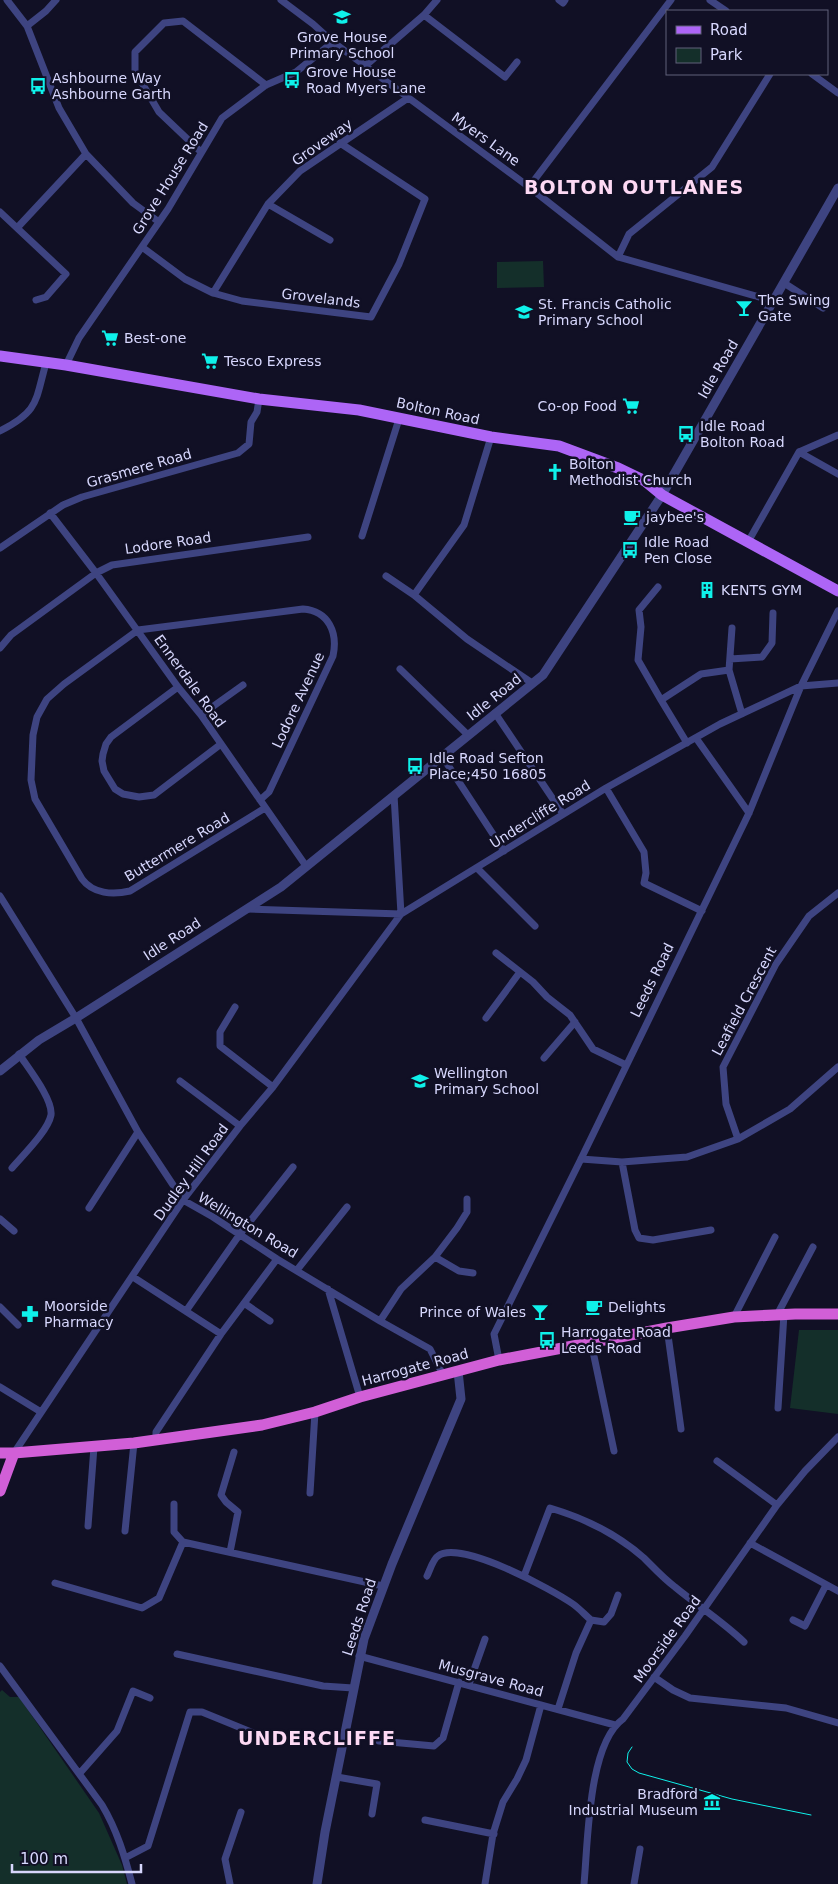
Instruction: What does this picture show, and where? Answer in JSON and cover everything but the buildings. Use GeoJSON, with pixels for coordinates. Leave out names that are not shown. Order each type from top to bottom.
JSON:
{"type":"FeatureCollection","features":[{"type":"Feature","properties":{"kind":"highway","name":"Harrogate Road"},"geometry":{"type":"LineString","coordinates":[[0,1452],[14,1453],[134,1443],[262,1425],[316,1412],[360,1397],[499,1360],[591,1342],[734,1317],[781,1314],[838,1314]]}},
{"type":"Feature","properties":{"kind":"highway"},"geometry":{"type":"LineString","coordinates":[[0,1491],[14,1453]]}},
{"type":"Feature","properties":{"kind":"main road","name":"Bolton Road"},"geometry":{"type":"LineString","coordinates":[[0,356],[66,365],[259,400],[358,410],[491,437],[559,446],[618,468],[645,481],[662,495],[838,591]]}},
{"type":"Feature","properties":{"kind":"street"},"geometry":{"type":"LineString","coordinates":[[7,0],[27,26],[59,108],[86,154],[133,202],[159,222]]}},
{"type":"Feature","properties":{"kind":"street"},"geometry":{"type":"LineString","coordinates":[[27,26],[46,11],[56,0]]}},
{"type":"Feature","properties":{"kind":"street","name":"Myers Lane"},"geometry":{"type":"LineString","coordinates":[[281,0],[333,42],[529,186],[618,257],[773,301]]}},
{"type":"Feature","properties":{"kind":"street"},"geometry":{"type":"LineString","coordinates":[[365,66],[424,15],[437,0]]}},
{"type":"Feature","properties":{"kind":"street"},"geometry":{"type":"LineString","coordinates":[[559,0],[563,3],[565,0]]}},
{"type":"Feature","properties":{"kind":"street"},"geometry":{"type":"LineString","coordinates":[[529,186],[670,0]]}},
{"type":"Feature","properties":{"kind":"street"},"geometry":{"type":"LineString","coordinates":[[710,0],[725,10]]}},
{"type":"Feature","properties":{"kind":"street"},"geometry":{"type":"LineString","coordinates":[[424,15],[505,77],[517,62]]}},
{"type":"Feature","properties":{"kind":"street"},"geometry":{"type":"LineString","coordinates":[[201,152],[159,112],[135,71],[135,52],[164,23],[183,22],[266,84]]}},
{"type":"Feature","properties":{"kind":"street","name":"Grove House Road"},"geometry":{"type":"LineString","coordinates":[[66,365],[79,338],[168,209],[222,118],[266,84],[296,72],[333,42]]}},
{"type":"Feature","properties":{"kind":"street"},"geometry":{"type":"LineString","coordinates":[[618,257],[629,234],[712,167],[769,75]]}},
{"type":"Feature","properties":{"kind":"street"},"geometry":{"type":"LineString","coordinates":[[813,75],[838,93]]}},
{"type":"Feature","properties":{"kind":"street","name":"Groveway"},"geometry":{"type":"LineString","coordinates":[[213,293],[268,204],[300,171],[408,98]]}},
{"type":"Feature","properties":{"kind":"street","name":"Grovelands"},"geometry":{"type":"LineString","coordinates":[[142,247],[185,279],[213,293],[242,301],[371,317],[399,264],[425,199],[340,143]]}},
{"type":"Feature","properties":{"kind":"street"},"geometry":{"type":"LineString","coordinates":[[17,228],[86,154]]}},
{"type":"Feature","properties":{"kind":"street","name":"Idle Road"},"geometry":{"type":"LineString","coordinates":[[0,1071],[39,1040],[281,886],[542,675],[662,495],[838,188]]}},
{"type":"Feature","properties":{"kind":"street"},"geometry":{"type":"LineString","coordinates":[[268,204],[330,240]]}},
{"type":"Feature","properties":{"kind":"street"},"geometry":{"type":"LineString","coordinates":[[0,212],[66,274],[46,297],[36,300]]}},
{"type":"Feature","properties":{"kind":"street"},"geometry":{"type":"LineString","coordinates":[[784,283],[823,308]]}},
{"type":"Feature","properties":{"kind":"street"},"geometry":{"type":"LineString","coordinates":[[0,431],[19,421],[31,410],[46,363]]}},
{"type":"Feature","properties":{"kind":"street","name":"Grasmere Road"},"geometry":{"type":"LineString","coordinates":[[0,548],[50,513],[82,497],[238,453],[249,444],[252,422],[257,412],[259,400]]}},
{"type":"Feature","properties":{"kind":"street"},"geometry":{"type":"LineString","coordinates":[[362,536],[399,419]]}},
{"type":"Feature","properties":{"kind":"street"},"geometry":{"type":"LineString","coordinates":[[748,542],[799,452],[838,435]]}},
{"type":"Feature","properties":{"kind":"street"},"geometry":{"type":"LineString","coordinates":[[414,594],[464,525],[491,437]]}},
{"type":"Feature","properties":{"kind":"street"},"geometry":{"type":"LineString","coordinates":[[799,452],[838,474]]}},
{"type":"Feature","properties":{"kind":"street","name":"Ennerdale Road"},"geometry":{"type":"LineString","coordinates":[[50,513],[138,630],[178,687],[201,715],[306,866]]}},
{"type":"Feature","properties":{"kind":"street","name":"Lodore Road"},"geometry":{"type":"LineString","coordinates":[[0,648],[12,635],[96,573],[120,562],[308,537]]}},
{"type":"Feature","properties":{"kind":"street"},"geometry":{"type":"LineString","coordinates":[[386,576],[414,594],[467,639],[532,683]]}},
{"type":"Feature","properties":{"kind":"street"},"geometry":{"type":"LineString","coordinates":[[658,587],[639,610],[641,627],[638,660],[687,743]]}},
{"type":"Feature","properties":{"kind":"street","name":"Lodore Avenue"},"geometry":{"type":"LineString","coordinates":[[138,630],[303,609],[312,610],[328,622],[334,632],[336,643],[333,656],[269,792],[260,800]]}},
{"type":"Feature","properties":{"kind":"street","name":"Leeds Road"},"geometry":{"type":"LineString","coordinates":[[499,1360],[494,1334],[749,813],[801,686],[838,610]]}},
{"type":"Feature","properties":{"kind":"street"},"geometry":{"type":"LineString","coordinates":[[730,659],[762,657],[772,643],[772,613]]}},
{"type":"Feature","properties":{"kind":"street"},"geometry":{"type":"LineString","coordinates":[[732,628],[728,670],[742,714]]}},
{"type":"Feature","properties":{"kind":"street","name":"Buttermere Road"},"geometry":{"type":"LineString","coordinates":[[138,630],[64,684],[47,699],[37,717],[33,734],[31,780],[35,799],[86,884],[105,892],[121,893],[130,891],[265,808]]}},
{"type":"Feature","properties":{"kind":"street"},"geometry":{"type":"LineString","coordinates":[[400,669],[468,735]]}},
{"type":"Feature","properties":{"kind":"street"},"geometry":{"type":"LineString","coordinates":[[660,700],[701,674],[728,670]]}},
{"type":"Feature","properties":{"kind":"street","name":"Undercliffe Road"},"geometry":{"type":"LineString","coordinates":[[401,914],[606,788],[696,738],[801,686],[838,683]]}},
{"type":"Feature","properties":{"kind":"street"},"geometry":{"type":"LineString","coordinates":[[201,715],[243,685]]}},
{"type":"Feature","properties":{"kind":"street"},"geometry":{"type":"LineString","coordinates":[[178,687],[111,737],[106,744],[102,761],[104,770],[114,789],[130,796],[154,795],[221,744]]}},
{"type":"Feature","properties":{"kind":"street"},"geometry":{"type":"LineString","coordinates":[[495,713],[564,814]]}},
{"type":"Feature","properties":{"kind":"street"},"geometry":{"type":"LineString","coordinates":[[696,738],[749,813]]}},
{"type":"Feature","properties":{"kind":"street"},"geometry":{"type":"LineString","coordinates":[[442,756],[504,851]]}},
{"type":"Feature","properties":{"kind":"street"},"geometry":{"type":"LineString","coordinates":[[606,788],[644,852],[646,873],[644,883],[702,911]]}},
{"type":"Feature","properties":{"kind":"street"},"geometry":{"type":"LineString","coordinates":[[244,909],[401,914],[394,795]]}},
{"type":"Feature","properties":{"kind":"street"},"geometry":{"type":"LineString","coordinates":[[477,868],[535,926]]}},
{"type":"Feature","properties":{"kind":"street","name":"Leafield Crescent"},"geometry":{"type":"LineString","coordinates":[[738,1139],[726,1104],[723,1067],[776,964],[809,916],[838,893]]}},
{"type":"Feature","properties":{"kind":"street","name":"Wellington Road"},"geometry":{"type":"LineString","coordinates":[[0,896],[76,1018],[138,1132],[183,1200],[240,1234],[277,1259],[430,1349],[443,1375]]}},
{"type":"Feature","properties":{"kind":"street","name":"Dudley Hill Road"},"geometry":{"type":"LineString","coordinates":[[14,1453],[183,1200],[272,1087],[401,914]]}},
{"type":"Feature","properties":{"kind":"street"},"geometry":{"type":"LineString","coordinates":[[496,953],[570,1016],[593,1049],[626,1066]]}},
{"type":"Feature","properties":{"kind":"street"},"geometry":{"type":"LineString","coordinates":[[486,1018],[520,972]]}},
{"type":"Feature","properties":{"kind":"street"},"geometry":{"type":"LineString","coordinates":[[235,1007],[220,1032],[220,1046],[272,1087]]}},
{"type":"Feature","properties":{"kind":"street"},"geometry":{"type":"LineString","coordinates":[[544,1058],[576,1022]]}},
{"type":"Feature","properties":{"kind":"street"},"geometry":{"type":"LineString","coordinates":[[12,1168],[45,1128],[51,1114],[43,1091],[19,1054]]}},
{"type":"Feature","properties":{"kind":"street"},"geometry":{"type":"LineString","coordinates":[[581,1159],[622,1162],[687,1157],[738,1139],[790,1109],[838,1067]]}},
{"type":"Feature","properties":{"kind":"street"},"geometry":{"type":"LineString","coordinates":[[180,1081],[240,1126]]}},
{"type":"Feature","properties":{"kind":"street"},"geometry":{"type":"LineString","coordinates":[[89,1208],[138,1132]]}},
{"type":"Feature","properties":{"kind":"street"},"geometry":{"type":"LineString","coordinates":[[622,1162],[635,1230],[639,1238],[653,1240],[711,1230]]}},
{"type":"Feature","properties":{"kind":"street"},"geometry":{"type":"LineString","coordinates":[[186,1311],[240,1234],[293,1167]]}},
{"type":"Feature","properties":{"kind":"street"},"geometry":{"type":"LineString","coordinates":[[380,1320],[401,1289],[435,1257],[466,1212],[467,1199]]}},
{"type":"Feature","properties":{"kind":"street"},"geometry":{"type":"LineString","coordinates":[[297,1270],[347,1207]]}},
{"type":"Feature","properties":{"kind":"street"},"geometry":{"type":"LineString","coordinates":[[0,1219],[14,1231]]}},
{"type":"Feature","properties":{"kind":"street"},"geometry":{"type":"LineString","coordinates":[[734,1317],[775,1237]]}},
{"type":"Feature","properties":{"kind":"street"},"geometry":{"type":"LineString","coordinates":[[778,1408],[781,1314],[814,1247]]}},
{"type":"Feature","properties":{"kind":"street"},"geometry":{"type":"LineString","coordinates":[[435,1257],[459,1271],[473,1273]]}},
{"type":"Feature","properties":{"kind":"street"},"geometry":{"type":"LineString","coordinates":[[156,1440],[156,1432],[221,1334],[277,1259]]}},
{"type":"Feature","properties":{"kind":"street"},"geometry":{"type":"LineString","coordinates":[[133,1277],[221,1334]]}},
{"type":"Feature","properties":{"kind":"street"},"geometry":{"type":"LineString","coordinates":[[328,1289],[360,1397]]}},
{"type":"Feature","properties":{"kind":"street"},"geometry":{"type":"LineString","coordinates":[[244,1303],[270,1320]]}},
{"type":"Feature","properties":{"kind":"street"},"geometry":{"type":"LineString","coordinates":[[0,1307],[18,1325]]}},
{"type":"Feature","properties":{"kind":"street"},"geometry":{"type":"LineString","coordinates":[[667,1328],[681,1429]]}},
{"type":"Feature","properties":{"kind":"street"},"geometry":{"type":"LineString","coordinates":[[591,1342],[614,1452]]}},
{"type":"Feature","properties":{"kind":"street","name":"Leeds Road"},"geometry":{"type":"LineString","coordinates":[[318,1884],[325,1832],[359,1656],[383,1586],[461,1399],[458,1371]]}},
{"type":"Feature","properties":{"kind":"street"},"geometry":{"type":"LineString","coordinates":[[0,1387],[41,1412]]}},
{"type":"Feature","properties":{"kind":"street"},"geometry":{"type":"LineString","coordinates":[[310,1493],[316,1412]]}},
{"type":"Feature","properties":{"kind":"street","name":"Moorside Road"},"geometry":{"type":"LineString","coordinates":[[584,1884],[595,1777],[602,1749],[615,1725],[624,1719],[777,1504],[805,1471],[838,1437]]}},
{"type":"Feature","properties":{"kind":"street"},"geometry":{"type":"LineString","coordinates":[[125,1531],[134,1443]]}},
{"type":"Feature","properties":{"kind":"street"},"geometry":{"type":"LineString","coordinates":[[88,1526],[94,1447]]}},
{"type":"Feature","properties":{"kind":"street"},"geometry":{"type":"LineString","coordinates":[[230,1552],[238,1512],[221,1495],[234,1452]]}},
{"type":"Feature","properties":{"kind":"street"},"geometry":{"type":"LineString","coordinates":[[717,1460],[777,1504]]}},
{"type":"Feature","properties":{"kind":"street"},"geometry":{"type":"LineString","coordinates":[[174,1504],[174,1532],[183,1542],[383,1586]]}},
{"type":"Feature","properties":{"kind":"street"},"geometry":{"type":"LineString","coordinates":[[524,1576],[550,1508],[570,1513],[603,1528],[642,1557],[674,1586],[724,1623],[744,1642]]}},
{"type":"Feature","properties":{"kind":"street"},"geometry":{"type":"LineString","coordinates":[[55,1583],[142,1608],[159,1598],[183,1542]]}},
{"type":"Feature","properties":{"kind":"street"},"geometry":{"type":"LineString","coordinates":[[750,1543],[838,1591]]}},
{"type":"Feature","properties":{"kind":"street"},"geometry":{"type":"LineString","coordinates":[[427,1576],[439,1554],[476,1556],[549,1588],[569,1601],[591,1620],[604,1622],[612,1614],[618,1595]]}},
{"type":"Feature","properties":{"kind":"street"},"geometry":{"type":"LineString","coordinates":[[793,1620],[805,1626],[826,1585]]}},
{"type":"Feature","properties":{"kind":"street"},"geometry":{"type":"LineString","coordinates":[[558,1709],[576,1653],[591,1620]]}},
{"type":"Feature","properties":{"kind":"street"},"geometry":{"type":"LineString","coordinates":[[469,1684],[485,1639]]}},
{"type":"Feature","properties":{"kind":"street"},"geometry":{"type":"LineString","coordinates":[[176,1654],[323,1686],[353,1688]]}},
{"type":"Feature","properties":{"kind":"street","name":"Musgrave Road"},"geometry":{"type":"LineString","coordinates":[[359,1656],[469,1684],[615,1725]]}},
{"type":"Feature","properties":{"kind":"street"},"geometry":{"type":"LineString","coordinates":[[0,1666],[80,1773],[110,1819],[126,1858],[132,1884]]}},
{"type":"Feature","properties":{"kind":"street"},"geometry":{"type":"LineString","coordinates":[[654,1677],[673,1690],[690,1698],[786,1708],[838,1723]]}},
{"type":"Feature","properties":{"kind":"street"},"geometry":{"type":"LineString","coordinates":[[378,1741],[434,1746],[442,1738],[459,1682]]}},
{"type":"Feature","properties":{"kind":"street"},"geometry":{"type":"LineString","coordinates":[[80,1773],[117,1731],[133,1692],[150,1698]]}},
{"type":"Feature","properties":{"kind":"street"},"geometry":{"type":"LineString","coordinates":[[485,1884],[494,1834],[503,1802],[518,1779],[526,1760],[541,1705]]}},
{"type":"Feature","properties":{"kind":"street"},"geometry":{"type":"LineString","coordinates":[[126,1858],[148,1846],[190,1712],[202,1712],[256,1734]]}},
{"type":"Feature","properties":{"kind":"street"},"geometry":{"type":"LineString","coordinates":[[336,1777],[376,1784],[372,1814]]}},
{"type":"Feature","properties":{"kind":"street"},"geometry":{"type":"LineString","coordinates":[[230,1884],[225,1858],[241,1812]]}},
{"type":"Feature","properties":{"kind":"street"},"geometry":{"type":"LineString","coordinates":[[425,1820],[494,1834]]}},
{"type":"Feature","properties":{"kind":"street"},"geometry":{"type":"LineString","coordinates":[[634,1884],[640,1849]]}},
{"type":"Feature","properties":{"kind":"green space"},"geometry":{"type":"Polygon","coordinates":[[[543,261],[544,287],[497,288],[497,262],[543,261]]]}},
{"type":"Feature","properties":{"kind":"green space"},"geometry":{"type":"Polygon","coordinates":[[[799,1330],[838,1330],[838,1414],[790,1408],[799,1330]]]}},
{"type":"Feature","properties":{"kind":"green space"},"geometry":{"type":"Polygon","coordinates":[[[2,1690],[10,1697],[19,1697],[99,1813],[122,1865],[127,1884],[0,1884],[0,1692],[2,1690]]]}},
{"type":"Feature","properties":{"kind":"tram line"},"geometry":{"type":"LineString","coordinates":[[632,1747],[628,1753],[627,1762],[632,1769],[639,1773],[732,1799],[811,1815]]}},
{"type":"Feature","properties":{"kind":"place","name":"Grove House Primary School"},"geometry":{"type":"Point","coordinates":[342,17]}},
{"type":"Feature","properties":{"kind":"place","name":"Grove House Road Myers Lane"},"geometry":{"type":"Point","coordinates":[292,80]}},
{"type":"Feature","properties":{"kind":"place","name":"Ashbourne Way Ashbourne Garth"},"geometry":{"type":"Point","coordinates":[38,86]}},
{"type":"Feature","properties":{"kind":"place","name":"The Swing Gate"},"geometry":{"type":"Point","coordinates":[744,308]}},
{"type":"Feature","properties":{"kind":"place","name":"St. Francis Catholic Primary School"},"geometry":{"type":"Point","coordinates":[524,312]}},
{"type":"Feature","properties":{"kind":"place","name":"Best-one"},"geometry":{"type":"Point","coordinates":[110,338]}},
{"type":"Feature","properties":{"kind":"place","name":"Tesco Express"},"geometry":{"type":"Point","coordinates":[210,361]}},
{"type":"Feature","properties":{"kind":"place","name":"Co-op Food"},"geometry":{"type":"Point","coordinates":[631,406]}},
{"type":"Feature","properties":{"kind":"place","name":"Idle Road Bolton Road"},"geometry":{"type":"Point","coordinates":[686,434]}},
{"type":"Feature","properties":{"kind":"place","name":"Bolton Methodist Church"},"geometry":{"type":"Point","coordinates":[555,472]}},
{"type":"Feature","properties":{"kind":"place","name":"jaybee's"},"geometry":{"type":"Point","coordinates":[632,517]}},
{"type":"Feature","properties":{"kind":"place","name":"Idle Road Pen Close"},"geometry":{"type":"Point","coordinates":[630,550]}},
{"type":"Feature","properties":{"kind":"place","name":"KENTS GYM"},"geometry":{"type":"Point","coordinates":[707,590]}},
{"type":"Feature","properties":{"kind":"place","name":"Idle Road Sefton Place;450 16805"},"geometry":{"type":"Point","coordinates":[415,766]}},
{"type":"Feature","properties":{"kind":"place","name":"Wellington Primary School"},"geometry":{"type":"Point","coordinates":[420,1081]}},
{"type":"Feature","properties":{"kind":"place","name":"Delights"},"geometry":{"type":"Point","coordinates":[594,1307]}},
{"type":"Feature","properties":{"kind":"place","name":"Prince of Wales"},"geometry":{"type":"Point","coordinates":[540,1312]}},
{"type":"Feature","properties":{"kind":"place","name":"Moorside Pharmacy"},"geometry":{"type":"Point","coordinates":[30,1314]}},
{"type":"Feature","properties":{"kind":"place","name":"Harrogate Road Leeds Road"},"geometry":{"type":"Point","coordinates":[547,1340]}},
{"type":"Feature","properties":{"kind":"place","name":"Bradford Industrial Museum"},"geometry":{"type":"Point","coordinates":[712,1802]}},
{"type":"Feature","properties":{"kind":"district","name":"BOLTON OUTLANES"},"geometry":{"type":"Point","coordinates":[634,187]}},
{"type":"Feature","properties":{"kind":"district","name":"UNDERCLIFFE"},"geometry":{"type":"Point","coordinates":[317,1738]}}]}
